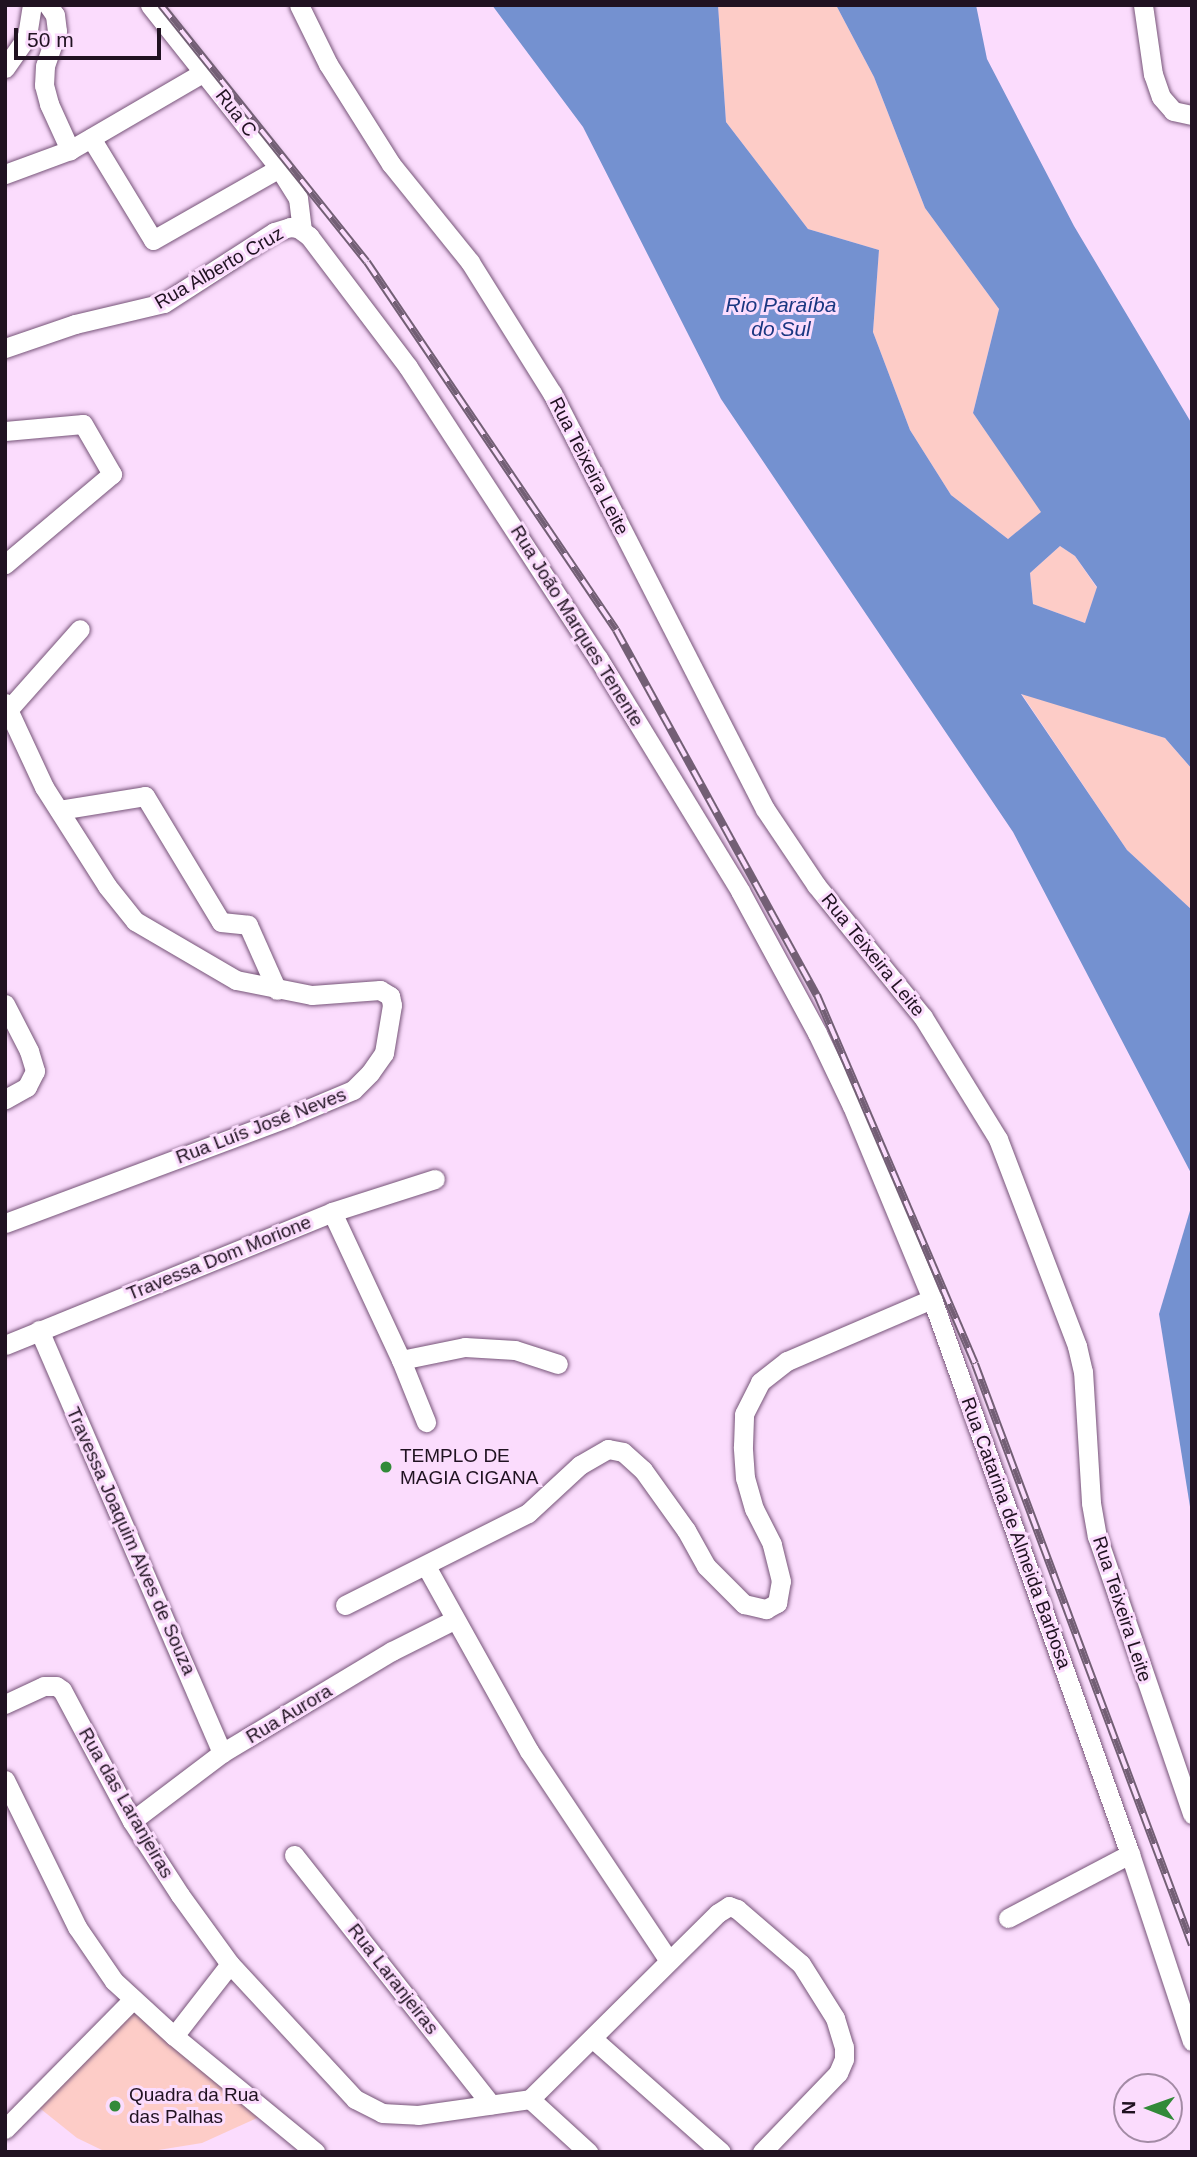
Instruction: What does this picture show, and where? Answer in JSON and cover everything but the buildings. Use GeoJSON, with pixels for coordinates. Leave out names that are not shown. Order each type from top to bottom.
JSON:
{"type":"FeatureCollection","features":[{"type":"Feature","properties":{"kind":"street"},"geometry":{"type":"LineString","coordinates":[[5,68],[27,37],[32,5]]}},
{"type":"Feature","properties":{"kind":"street"},"geometry":{"type":"LineString","coordinates":[[48,5],[54,15],[57,31],[46,66],[44,85],[49,104],[70,150]]}},
{"type":"Feature","properties":{"kind":"street","name":"Rua C"},"geometry":{"type":"LineString","coordinates":[[150,5],[299,198],[306,233]]}},
{"type":"Feature","properties":{"kind":"street","name":"Rua Teixeira Leite"},"geometry":{"type":"LineString","coordinates":[[299,5],[328,64],[391,164],[470,262],[552,393],[765,809],[816,885],[923,1017],[998,1139],[1077,1346],[1083,1371],[1091,1503],[1097,1536],[1192,1814]]}},
{"type":"Feature","properties":{"kind":"street"},"geometry":{"type":"LineString","coordinates":[[1143,5],[1153,74],[1161,97],[1173,111],[1189,116]]}},
{"type":"Feature","properties":{"kind":"street"},"geometry":{"type":"LineString","coordinates":[[5,174],[70,150],[204,72]]}},
{"type":"Feature","properties":{"kind":"street"},"geometry":{"type":"LineString","coordinates":[[91,138],[153,240],[279,169]]}},
{"type":"Feature","properties":{"kind":"street","name":"Rua Alberto Cruz"},"geometry":{"type":"LineString","coordinates":[[5,348],[75,324],[164,303],[274,232],[290,227],[306,233]]}},
{"type":"Feature","properties":{"kind":"street","name":"Rua João Marques Tenente"},"geometry":{"type":"LineString","coordinates":[[306,233],[408,367],[598,658],[740,891],[817,1033]]}},
{"type":"Feature","properties":{"kind":"street"},"geometry":{"type":"LineString","coordinates":[[5,430],[83,424],[112,474],[5,564]]}},
{"type":"Feature","properties":{"kind":"street"},"geometry":{"type":"LineString","coordinates":[[7,706],[80,629]]}},
{"type":"Feature","properties":{"kind":"street","name":"Rua Luís José Neves"},"geometry":{"type":"LineString","coordinates":[[5,1223],[276,1122],[353,1090],[370,1073],[384,1053],[392,1017],[390,996],[380,990],[312,995],[236,980],[135,921],[107,886],[44,787],[7,706]]}},
{"type":"Feature","properties":{"kind":"street"},"geometry":{"type":"LineString","coordinates":[[59,810],[145,796],[221,922],[248,925],[277,990]]}},
{"type":"Feature","properties":{"kind":"street"},"geometry":{"type":"LineString","coordinates":[[5,1004],[29,1051],[35,1071],[27,1087],[5,1099]]}},
{"type":"Feature","properties":{"kind":"street","name":"Rua Catarina de Almeida Barbosa"},"geometry":{"type":"LineString","coordinates":[[817,1033],[880,1167],[932,1299],[1130,1854],[1192,2041]]}},
{"type":"Feature","properties":{"kind":"street","name":"Travessa Dom Morione"},"geometry":{"type":"LineString","coordinates":[[5,1345],[332,1212],[435,1179]]}},
{"type":"Feature","properties":{"kind":"street"},"geometry":{"type":"LineString","coordinates":[[332,1212],[401,1360],[426,1422]]}},
{"type":"Feature","properties":{"kind":"street"},"geometry":{"type":"LineString","coordinates":[[345,1605],[528,1513],[580,1465],[608,1449],[623,1452],[643,1470],[686,1530],[706,1566],[744,1604],[765,1609],[777,1603],[781,1581],[772,1544],[748,1488],[743,1446],[744,1413],[760,1382],[788,1361],[932,1299]]}},
{"type":"Feature","properties":{"kind":"street","name":"Travessa Joaquim Alves de Souza"},"geometry":{"type":"LineString","coordinates":[[39,1331],[222,1753]]}},
{"type":"Feature","properties":{"kind":"street"},"geometry":{"type":"LineString","coordinates":[[401,1360],[465,1347],[515,1350],[558,1364]]}},
{"type":"Feature","properties":{"kind":"street"},"geometry":{"type":"LineString","coordinates":[[426,1566],[529,1751],[669,1961]]}},
{"type":"Feature","properties":{"kind":"street","name":"Rua Aurora"},"geometry":{"type":"LineString","coordinates":[[132,1821],[222,1753],[392,1651],[454,1620]]}},
{"type":"Feature","properties":{"kind":"street","name":"Rua das Laranjeiras"},"geometry":{"type":"LineString","coordinates":[[5,1704],[44,1686],[56,1686],[62,1690],[132,1821],[230,1964],[342,2088],[370,2109],[418,2115],[530,2099]]}},
{"type":"Feature","properties":{"kind":"street"},"geometry":{"type":"LineString","coordinates":[[5,1780],[76,1927],[95,1957],[132,2000],[315,2152]]}},
{"type":"Feature","properties":{"kind":"street"},"geometry":{"type":"LineString","coordinates":[[1008,1918],[1130,1854]]}},
{"type":"Feature","properties":{"kind":"street","name":"Rua Laranjeiras"},"geometry":{"type":"LineString","coordinates":[[294,1855],[491,2104]]}},
{"type":"Feature","properties":{"kind":"street"},"geometry":{"type":"LineString","coordinates":[[588,2152],[530,2099],[669,1961],[729,1906],[737,1909],[801,1964],[835,2018],[844,2047],[844,2059],[838,2073],[762,2152]]}},
{"type":"Feature","properties":{"kind":"street"},"geometry":{"type":"LineString","coordinates":[[174,2036],[230,1964]]}},
{"type":"Feature","properties":{"kind":"street"},"geometry":{"type":"LineString","coordinates":[[5,2129],[132,2000]]}},
{"type":"Feature","properties":{"kind":"street"},"geometry":{"type":"LineString","coordinates":[[592,2038],[721,2152]]}},
{"type":"Feature","properties":{"kind":"shaded area"},"geometry":{"type":"Polygon","coordinates":[[[718,5],[836,5],[874,77],[925,208],[999,309],[973,413],[1042,512],[1008,539],[951,495],[910,430],[873,332],[879,250],[808,229],[726,122],[718,5]]]}},
{"type":"Feature","properties":{"kind":"shaded area"},"geometry":{"type":"Polygon","coordinates":[[[1060,546],[1075,556],[1097,588],[1085,623],[1033,604],[1030,573],[1060,546]]]}},
{"type":"Feature","properties":{"kind":"shaded area"},"geometry":{"type":"Polygon","coordinates":[[[1021,693],[1165,738],[1192,769],[1192,910],[1127,850],[1021,693]]]}},
{"type":"Feature","properties":{"kind":"shaded area"},"geometry":{"type":"Polygon","coordinates":[[[142,2005],[268,2113],[202,2143],[146,2152],[106,2152],[77,2138],[37,2106],[142,2005]]]}},
{"type":"Feature","properties":{"kind":"water","name":"Rio Paraíba do Sul"},"geometry":{"type":"Polygon","coordinates":[[[492,5],[718,5],[726,122],[808,229],[879,250],[873,332],[910,430],[951,495],[1008,539],[1041,512],[973,413],[999,309],[925,208],[874,77],[836,5],[976,5],[987,59],[1074,226],[1192,424],[1192,769],[1165,738],[1021,694],[1127,850],[1192,910],[1192,1175],[1013,832],[721,399],[583,127],[492,5]],[[1060,546],[1030,573],[1033,604],[1085,623],[1097,587],[1075,556],[1060,546]]]}},
{"type":"Feature","properties":{"kind":"water"},"geometry":{"type":"Polygon","coordinates":[[[1192,1204],[1192,1519],[1159,1314],[1192,1204]]]}},
{"type":"Feature","properties":{"kind":"railway"},"geometry":{"type":"LineString","coordinates":[[161,5],[367,262],[616,630],[817,995],[975,1364],[1192,1945]]}},
{"type":"Feature","properties":{"kind":"place","name":"TEMPLO DE MAGIA CIGANA"},"geometry":{"type":"Point","coordinates":[386,1467]}},
{"type":"Feature","properties":{"kind":"place","name":"Quadra da Rua das Palhas"},"geometry":{"type":"Point","coordinates":[115,2106]}}]}
